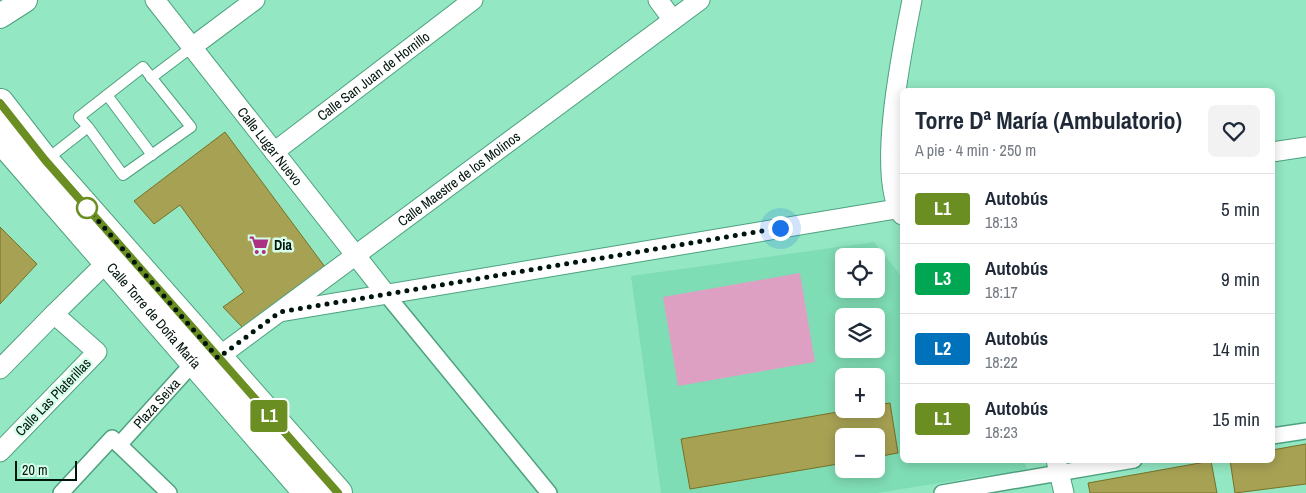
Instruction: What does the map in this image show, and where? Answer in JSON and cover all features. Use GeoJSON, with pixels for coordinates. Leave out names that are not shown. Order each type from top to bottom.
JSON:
{"type":"FeatureCollection","features":[{"type":"Feature","properties":{"kind":"main road","name":"Calle Torre de Doña María"},"geometry":{"type":"LineString","coordinates":[[0,103],[206,360],[308,493]]}},
{"type":"Feature","properties":{"kind":"main road","name":"Calle Torre de Doña María"},"geometry":{"type":"LineString","coordinates":[[0,138],[107,262],[338,493]]}},
{"type":"Feature","properties":{"kind":"street"},"geometry":{"type":"LineString","coordinates":[[0,16],[25,0]]}},
{"type":"Feature","properties":{"kind":"street","name":"Calle Lugar Nuevo"},"geometry":{"type":"LineString","coordinates":[[155,0],[386,294]]}},
{"type":"Feature","properties":{"kind":"street"},"geometry":{"type":"LineString","coordinates":[[192,47],[255,0]]}},
{"type":"Feature","properties":{"kind":"street","name":"Calle San Juan de Hornillo"},"geometry":{"type":"LineString","coordinates":[[274,152],[473,0]]}},
{"type":"Feature","properties":{"kind":"street"},"geometry":{"type":"LineString","coordinates":[[658,0],[673,20]]}},
{"type":"Feature","properties":{"kind":"street","name":"Calle Maestre de los Molinos"},"geometry":{"type":"LineString","coordinates":[[206,360],[280,312],[700,0]]}},
{"type":"Feature","properties":{"kind":"street"},"geometry":{"type":"LineString","coordinates":[[900,206],[889,163],[900,62],[912,0]]}},
{"type":"Feature","properties":{"kind":"street"},"geometry":{"type":"LineString","coordinates":[[1275,152],[1306,147]]}},
{"type":"Feature","properties":{"kind":"street"},"geometry":{"type":"LineString","coordinates":[[280,312],[900,210]]}},
{"type":"Feature","properties":{"kind":"street"},"geometry":{"type":"LineString","coordinates":[[0,369],[107,262]]}},
{"type":"Feature","properties":{"kind":"street"},"geometry":{"type":"LineString","coordinates":[[386,294],[549,493]]}},
{"type":"Feature","properties":{"kind":"street","name":"Calle Las Platerillas"},"geometry":{"type":"LineString","coordinates":[[0,452],[97,352],[54,314]]}},
{"type":"Feature","properties":{"kind":"street","name":"Plaza Seixa"},"geometry":{"type":"LineString","coordinates":[[119,445],[206,360]]}},
{"type":"Feature","properties":{"kind":"street"},"geometry":{"type":"LineString","coordinates":[[1275,436],[1306,431]]}},
{"type":"Feature","properties":{"kind":"street"},"geometry":{"type":"LineString","coordinates":[[61,493],[112,438],[169,493]]}},
{"type":"Feature","properties":{"kind":"street"},"geometry":{"type":"LineString","coordinates":[[942,493],[1058,466],[1096,463]]}},
{"type":"Feature","properties":{"kind":"street"},"geometry":{"type":"LineString","coordinates":[[1058,466],[1064,493]]}},
{"type":"Feature","properties":{"kind":"lane"},"geometry":{"type":"LineString","coordinates":[[151,78],[192,47]]}},
{"type":"Feature","properties":{"kind":"lane"},"geometry":{"type":"LineString","coordinates":[[143,67],[191,127],[123,175],[79,117],[107,95],[143,67]]}},
{"type":"Feature","properties":{"kind":"lane"},"geometry":{"type":"LineString","coordinates":[[107,95],[152,156]]}},
{"type":"Feature","properties":{"kind":"lane"},"geometry":{"type":"LineString","coordinates":[[45,160],[88,127]]}},
{"type":"Feature","properties":{"kind":"shaded area"},"geometry":{"type":"Polygon","coordinates":[[[874,242],[879,248],[835,248],[835,298],[885,298],[885,256],[900,274],[900,463],[1025,463],[1027,469],[877,493],[661,493],[631,276],[874,242]]]}},
{"type":"Feature","properties":{"kind":"shaded area"},"geometry":{"type":"Polygon","coordinates":[[[800,273],[815,362],[678,386],[663,297],[800,273]]]}},
{"type":"Feature","properties":{"kind":"building","name":"Dia"},"geometry":{"type":"Polygon","coordinates":[[[225,132],[325,267],[243,328],[223,307],[244,292],[180,205],[154,224],[134,201],[225,132]]]}},
{"type":"Feature","properties":{"kind":"building"},"geometry":{"type":"Polygon","coordinates":[[[0,227],[37,264],[0,304],[0,227]]]}},
{"type":"Feature","properties":{"kind":"building"},"geometry":{"type":"Polygon","coordinates":[[[890,403],[898,453],[885,455],[885,428],[835,428],[835,465],[690,489],[681,439],[835,412],[835,418],[885,418],[885,404],[890,403]]]}},
{"type":"Feature","properties":{"kind":"building"},"geometry":{"type":"Polygon","coordinates":[[[1306,444],[1306,484],[1235,493],[1230,463],[1275,463],[1275,449],[1306,444]]]}},
{"type":"Feature","properties":{"kind":"building"},"geometry":{"type":"Polygon","coordinates":[[[1200,463],[1211,463],[1217,493],[1090,493],[1088,483],[1200,463]]]}},
{"type":"Feature","properties":{"kind":"bus line","name":"L1"},"geometry":{"type":"LineString","coordinates":[[0,103],[45,160],[338,493]]}},
{"type":"Feature","properties":{"kind":"place","name":"Dia"},"geometry":{"type":"Point","coordinates":[259,245]}},
{"type":"Feature","properties":{"kind":"route"},"geometry":{"type":"LineString","coordinates":[[87,208],[218,358],[280,312],[780,228]]}}]}
